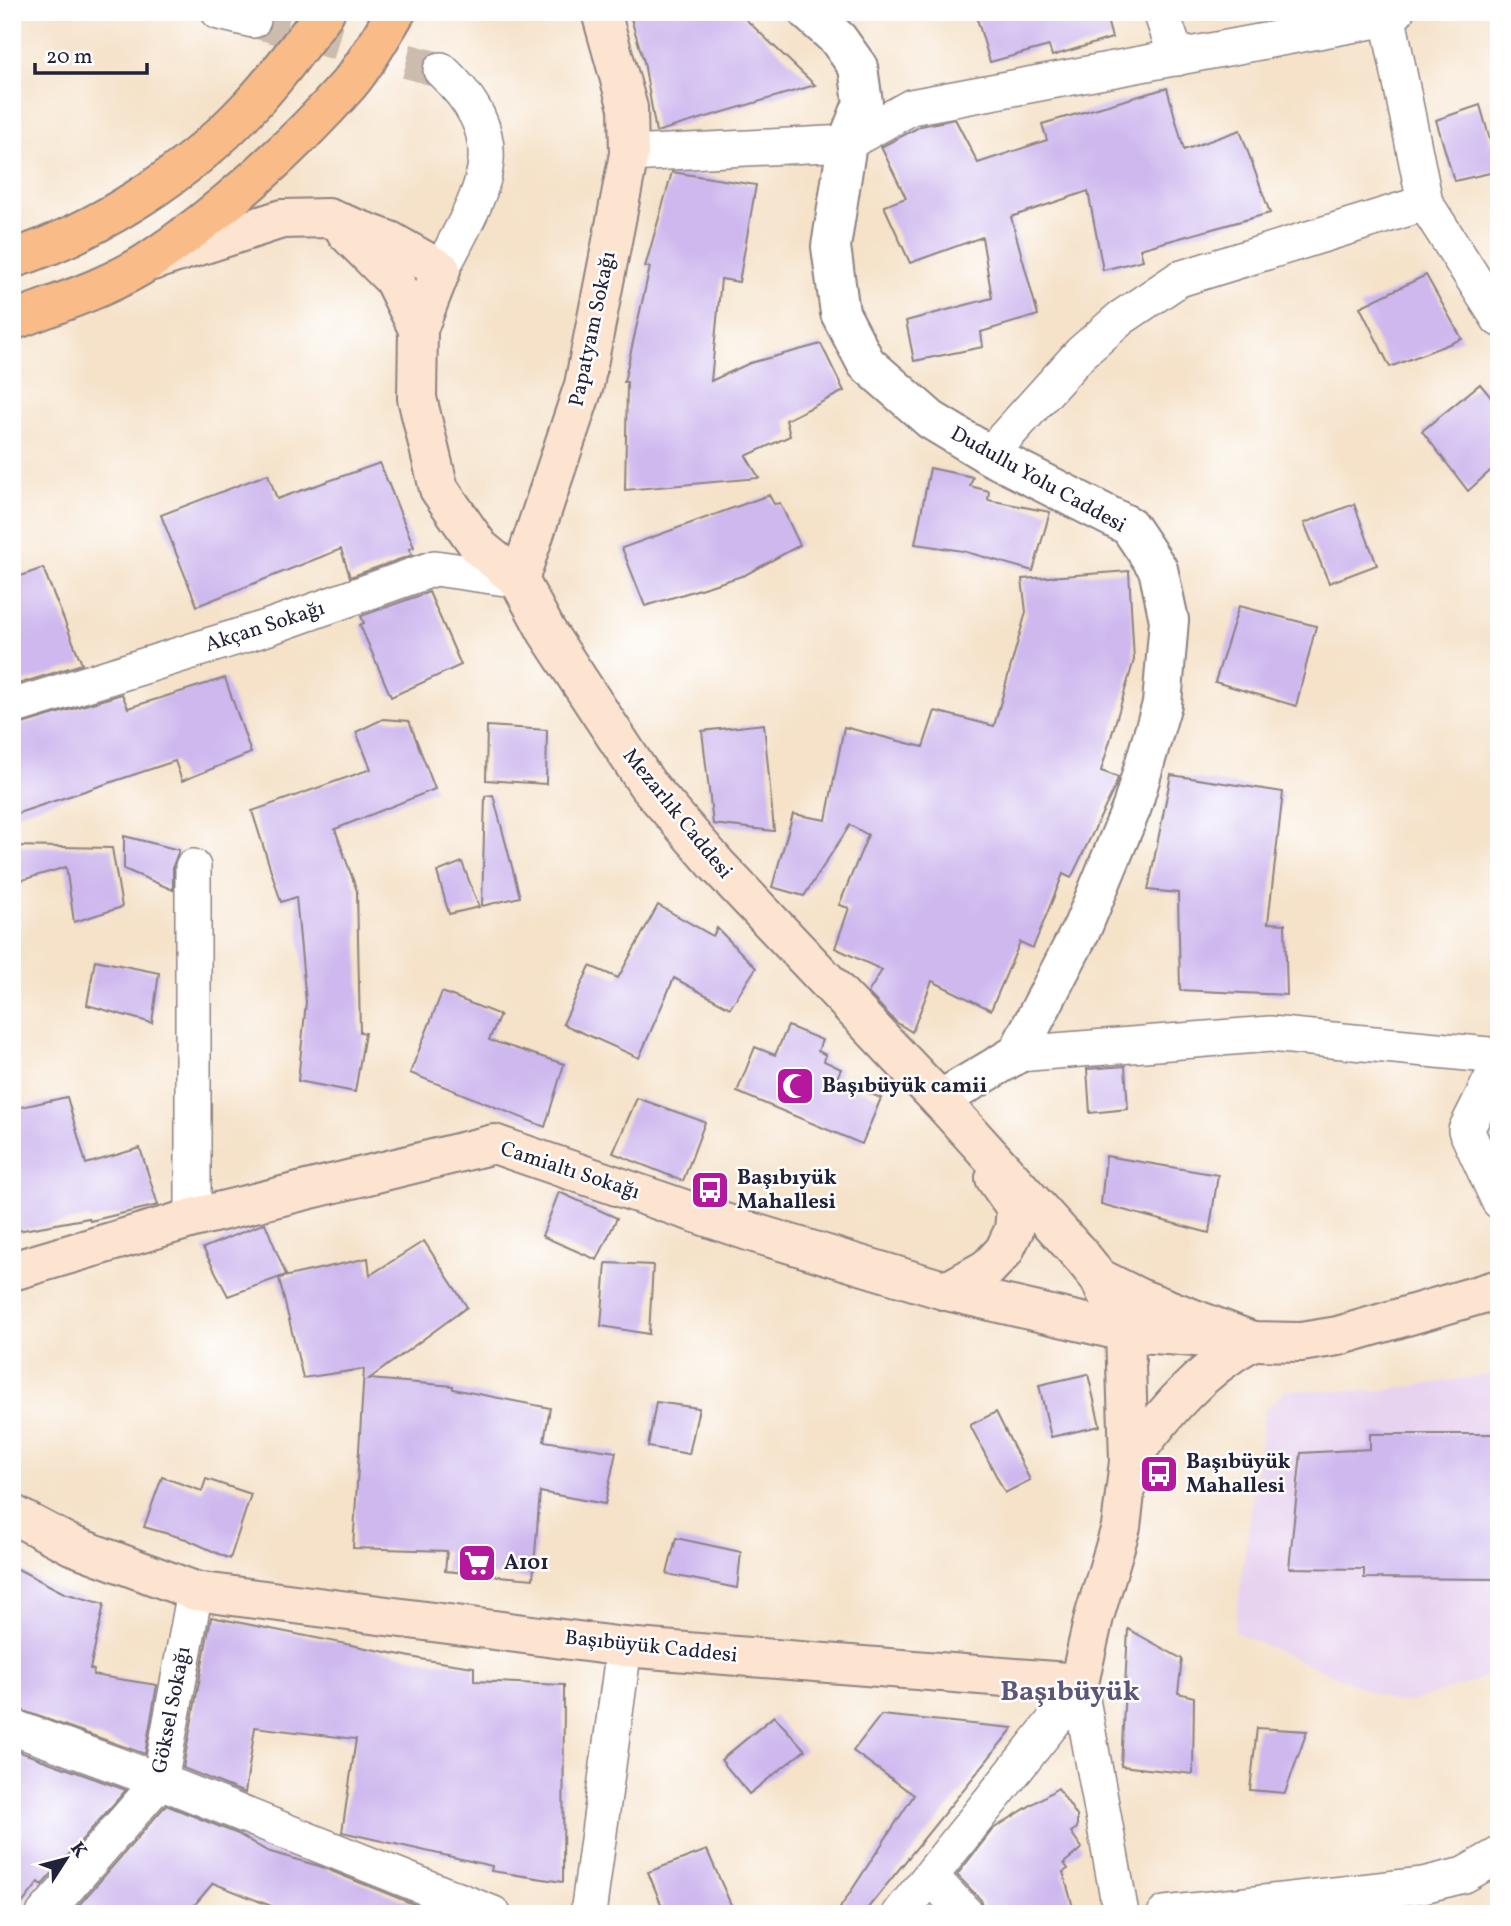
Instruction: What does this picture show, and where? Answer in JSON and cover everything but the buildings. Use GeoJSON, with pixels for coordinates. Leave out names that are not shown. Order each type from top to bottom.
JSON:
{"type":"FeatureCollection","features":[{"type":"Feature","properties":{"kind":"main road"},"geometry":{"type":"LineString","coordinates":[[12,259],[92,225],[181,170],[248,109],[325,12]]}},
{"type":"Feature","properties":{"kind":"main road"},"geometry":{"type":"LineString","coordinates":[[148,262],[222,205],[296,138],[350,82],[396,12]]}},
{"type":"Feature","properties":{"kind":"main road","name":"Papatyam Sokağı"},"geometry":{"type":"LineString","coordinates":[[519,580],[584,385],[629,154],[628,108],[601,12]]}},
{"type":"Feature","properties":{"kind":"main road"},"geometry":{"type":"LineString","coordinates":[[328,218],[362,245],[393,279],[418,329]]}},
{"type":"Feature","properties":{"kind":"main road"},"geometry":{"type":"LineString","coordinates":[[12,321],[92,290],[148,262],[282,219],[328,218],[390,242],[441,270]]}},
{"type":"Feature","properties":{"kind":"main road","name":"Mezarlık Caddesi"},"geometry":{"type":"LineString","coordinates":[[441,270],[418,329],[417,398],[439,489],[480,548],[519,580],[547,632],[647,784],[717,865],[940,1100],[1099,1278],[1125,1332]]}},
{"type":"Feature","properties":{"kind":"main road"},"geometry":{"type":"LineString","coordinates":[[940,1100],[1016,1208],[1014,1230],[1004,1251],[988,1268],[947,1291]]}},
{"type":"Feature","properties":{"kind":"main road","name":"Camialtı Sokağı"},"geometry":{"type":"LineString","coordinates":[[12,1272],[193,1218],[494,1144],[751,1231],[947,1291],[1125,1332]]}},
{"type":"Feature","properties":{"kind":"main road"},"geometry":{"type":"LineString","coordinates":[[1099,1278],[1139,1298],[1252,1341]]}},
{"type":"Feature","properties":{"kind":"main road"},"geometry":{"type":"LineString","coordinates":[[1079,1683],[1094,1617],[1121,1527],[1129,1461],[1125,1332],[1301,1342],[1338,1336],[1499,1289]]}},
{"type":"Feature","properties":{"kind":"main road"},"geometry":{"type":"LineString","coordinates":[[1129,1461],[1167,1409],[1198,1377],[1222,1357],[1252,1341]]}},
{"type":"Feature","properties":{"kind":"main road","name":"Başıbüyük Caddesi"},"geometry":{"type":"LineString","coordinates":[[12,1514],[71,1545],[195,1591],[624,1647],[1079,1683]]}},
{"type":"Feature","properties":{"kind":"street"},"geometry":{"type":"LineString","coordinates":[[219,12],[253,20]]}},
{"type":"Feature","properties":{"kind":"street","name":"Dudullu Yolu Caddesi"},"geometry":{"type":"LineString","coordinates":[[808,12],[838,38],[858,67],[863,103],[847,143],[831,247],[840,313],[866,363],[931,420],[989,455],[1129,526],[1158,569],[1169,620],[1162,704],[1132,807],[1083,926],[1017,1054]]}},
{"type":"Feature","properties":{"kind":"street"},"geometry":{"type":"LineString","coordinates":[[1161,12],[1177,58]]}},
{"type":"Feature","properties":{"kind":"street"},"geometry":{"type":"LineString","coordinates":[[629,154],[847,143],[911,107],[1177,58],[1389,14],[1425,203],[1499,319]]}},
{"type":"Feature","properties":{"kind":"street","name":"Mezarlık Caddesi"},"geometry":{"type":"LineString","coordinates":[[441,70],[465,93],[480,119],[488,149],[482,191],[441,270]]}},
{"type":"Feature","properties":{"kind":"street"},"geometry":{"type":"LineString","coordinates":[[989,455],[1081,353],[1121,318],[1179,279],[1425,203]]}},
{"type":"Feature","properties":{"kind":"street","name":"Akçan Sokağı"},"geometry":{"type":"LineString","coordinates":[[12,706],[266,628],[435,568],[519,580]]}},
{"type":"Feature","properties":{"kind":"street"},"geometry":{"type":"LineString","coordinates":[[193,867],[193,1218]]}},
{"type":"Feature","properties":{"kind":"street"},"geometry":{"type":"LineString","coordinates":[[940,1100],[1017,1054],[1270,1034],[1499,1056]]}},
{"type":"Feature","properties":{"kind":"street"},"geometry":{"type":"LineString","coordinates":[[1499,1064],[1466,1130],[1499,1200]]}},
{"type":"Feature","properties":{"kind":"street","name":"Göksel Sokağı"},"geometry":{"type":"LineString","coordinates":[[44,1914],[160,1781],[195,1591]]}},
{"type":"Feature","properties":{"kind":"street"},"geometry":{"type":"LineString","coordinates":[[588,1914],[624,1647]]}},
{"type":"Feature","properties":{"kind":"street"},"geometry":{"type":"LineString","coordinates":[[900,1914],[1058,1716],[1079,1683]]}},
{"type":"Feature","properties":{"kind":"street"},"geometry":{"type":"LineString","coordinates":[[1079,1683],[1121,1914]]}},
{"type":"Feature","properties":{"kind":"street"},"geometry":{"type":"LineString","coordinates":[[12,1727],[160,1781],[494,1914]]}},
{"type":"Feature","properties":{"kind":"street"},"geometry":{"type":"LineString","coordinates":[[1165,1914],[1423,1885],[1464,1875],[1499,1855]]}},
{"type":"Feature","properties":{"kind":"street"},"geometry":{"type":"LineString","coordinates":[[931,1877],[966,1914]]}},
{"type":"Feature","properties":{"kind":"shaded area"},"geometry":{"type":"Polygon","coordinates":[[[1499,1373],[1499,1668],[1479,1680],[1414,1701],[1396,1703],[1234,1632],[1265,1410],[1286,1390],[1380,1391],[1499,1373]]]}},
{"type":"Feature","properties":{"kind":"tunnel"},"geometry":{"type":"LineString","coordinates":[[253,20],[441,70]]}},
{"type":"Feature","properties":{"kind":"place","name":"Başıbüyük camii"},"geometry":{"type":"Point","coordinates":[795,1086]}},
{"type":"Feature","properties":{"kind":"place","name":"Başıbıyük Mahallesi"},"geometry":{"type":"Point","coordinates":[710,1190]}},
{"type":"Feature","properties":{"kind":"place","name":"Başıbüyük Mahallesi"},"geometry":{"type":"Point","coordinates":[1159,1474]}},
{"type":"Feature","properties":{"kind":"place","name":"A101"},"geometry":{"type":"Point","coordinates":[477,1563]}},
{"type":"Feature","properties":{"kind":"district","name":"Başıbüyük"},"geometry":{"type":"Point","coordinates":[1070,1692]}}]}
